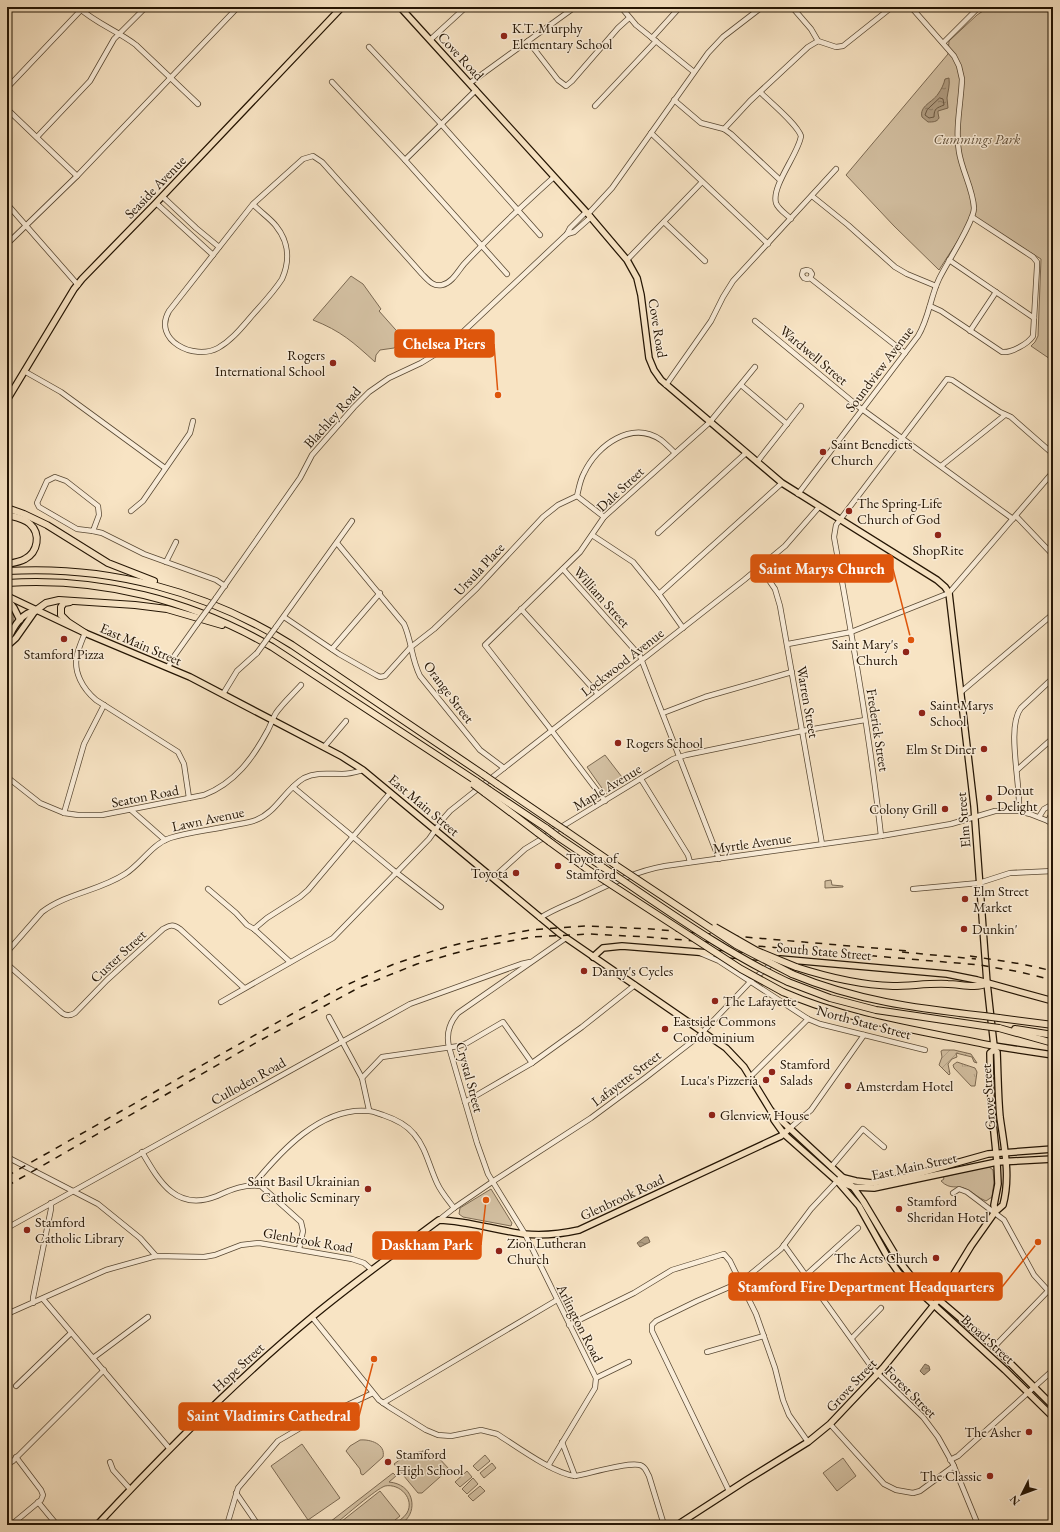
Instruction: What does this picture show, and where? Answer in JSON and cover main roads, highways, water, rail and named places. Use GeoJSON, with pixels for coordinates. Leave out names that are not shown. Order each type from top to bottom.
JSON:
{"type":"FeatureCollection","features":[{"type":"Feature","properties":{"kind":"highway"},"geometry":{"type":"LineString","coordinates":[[7,508],[47,525],[108,563],[176,591],[221,607],[278,636],[669,901],[736,945],[792,974],[822,986],[868,999],[909,1007],[1053,1025]]}},
{"type":"Feature","properties":{"kind":"highway"},"geometry":{"type":"LineString","coordinates":[[7,515],[22,519],[30,524],[36,532],[37,541],[35,549],[29,556],[22,561],[7,564]]}},
{"type":"Feature","properties":{"kind":"highway"},"geometry":{"type":"LineString","coordinates":[[7,571],[49,570],[97,573],[144,582],[176,591]]}},
{"type":"Feature","properties":{"kind":"highway"},"geometry":{"type":"LineString","coordinates":[[7,583],[62,583],[133,592],[186,607],[244,631],[285,655],[487,791],[546,828],[728,950],[788,982],[830,998],[876,1010],[984,1026],[1053,1034]]}},
{"type":"Feature","properties":{"kind":"highway"},"geometry":{"type":"LineString","coordinates":[[35,611],[46,603],[55,600],[167,608],[244,631]]}},
{"type":"Feature","properties":{"kind":"highway"},"geometry":{"type":"LineString","coordinates":[[85,634],[62,617],[60,612],[61,607],[64,603],[70,602],[97,602]]}},
{"type":"Feature","properties":{"kind":"highway"},"geometry":{"type":"LineString","coordinates":[[487,791],[538,833],[587,869],[741,970],[783,992],[812,1004],[844,1014],[994,1048]]}},
{"type":"Feature","properties":{"kind":"highway"},"geometry":{"type":"LineString","coordinates":[[669,901],[747,946],[796,967],[840,979],[879,985],[902,986],[946,984],[979,986],[987,983]]}},
{"type":"Feature","properties":{"kind":"highway"},"geometry":{"type":"LineString","coordinates":[[999,1028],[1053,1043]]}},
{"type":"Feature","properties":{"kind":"main road","name":"Seaside Avenue"},"geometry":{"type":"LineString","coordinates":[[7,400],[78,285],[342,7]]}},
{"type":"Feature","properties":{"kind":"main road","name":"Cove Road"},"geometry":{"type":"LineString","coordinates":[[400,7],[588,214],[627,260],[637,278],[641,295],[649,358],[654,370],[666,385],[782,483],[937,580],[949,593]]}},
{"type":"Feature","properties":{"kind":"main road","name":"Elm Street"},"geometry":{"type":"LineString","coordinates":[[949,593],[975,817],[987,983],[994,1048]]}},
{"type":"Feature","properties":{"kind":"main road","name":"East Main Street"},"geometry":{"type":"LineString","coordinates":[[7,596],[35,611],[85,634],[168,668],[223,694],[324,747],[363,770],[540,918],[566,938],[702,1032],[734,1056],[750,1076],[771,1111],[774,1120],[784,1134],[837,1181],[853,1187],[874,1188],[997,1162],[1053,1159]]}},
{"type":"Feature","properties":{"kind":"main road"},"geometry":{"type":"LineString","coordinates":[[7,599],[14,608],[20,620]]}},
{"type":"Feature","properties":{"kind":"main road"},"geometry":{"type":"LineString","coordinates":[[15,640],[8,639],[20,620],[28,613],[35,611]]}},
{"type":"Feature","properties":{"kind":"main road"},"geometry":{"type":"LineString","coordinates":[[7,646],[15,640],[35,611]]}},
{"type":"Feature","properties":{"kind":"main road","name":"South State Street"},"geometry":{"type":"LineString","coordinates":[[593,957],[600,950],[616,946],[927,971],[963,977],[1053,1001]]}},
{"type":"Feature","properties":{"kind":"main road"},"geometry":{"type":"LineString","coordinates":[[994,1048],[1053,1055]]}},
{"type":"Feature","properties":{"kind":"main road","name":"Grove Street"},"geometry":{"type":"LineString","coordinates":[[677,1525],[808,1442],[830,1424],[878,1373],[934,1306],[994,1212],[1003,1205],[1006,1197],[1007,1161],[998,1096],[997,1052],[994,1048],[990,1053],[991,1103],[998,1184],[994,1212]]}},
{"type":"Feature","properties":{"kind":"main road","name":"East Main Street"},"geometry":{"type":"LineString","coordinates":[[771,1111],[843,1177],[856,1181],[872,1183],[906,1177],[996,1153],[1053,1149]]}},
{"type":"Feature","properties":{"kind":"main road","name":"Glenbrook Road"},"geometry":{"type":"LineString","coordinates":[[372,1270],[439,1220],[455,1221],[525,1234],[553,1235],[579,1230],[784,1134],[789,1129]]}},
{"type":"Feature","properties":{"kind":"main road","name":"Broad Street"},"geometry":{"type":"LineString","coordinates":[[843,1177],[864,1201],[898,1261],[918,1283],[994,1347],[1053,1406]]}},
{"type":"Feature","properties":{"kind":"main road","name":"Broad Street"},"geometry":{"type":"LineString","coordinates":[[837,1181],[859,1206],[896,1269],[934,1306],[1005,1370],[1053,1417]]}},
{"type":"Feature","properties":{"kind":"main road","name":"Hope Street"},"geometry":{"type":"LineString","coordinates":[[97,1525],[170,1448],[251,1371],[312,1317],[372,1270]]}},
{"type":"Feature","properties":{"kind":"water"},"geometry":{"type":"Polygon","coordinates":[[[949,78],[947,98],[948,108],[938,111],[939,118],[937,120],[928,122],[922,117],[924,107],[936,97],[945,79],[949,78]]]}},
{"type":"Feature","properties":{"kind":"water"},"geometry":{"type":"Polygon","coordinates":[[[645,1237],[648,1237],[650,1242],[640,1247],[637,1243],[645,1237]]]}},
{"type":"Feature","properties":{"kind":"water"},"geometry":{"type":"Polygon","coordinates":[[[925,1364],[929,1366],[930,1370],[924,1375],[920,1371],[925,1364]]]}},
{"type":"Feature","properties":{"kind":"railway"},"geometry":{"type":"LineString","coordinates":[[7,1176],[344,986],[394,964],[462,943],[530,930],[586,926],[651,929],[909,951]]}},
{"type":"Feature","properties":{"kind":"railway"},"geometry":{"type":"LineString","coordinates":[[7,1186],[259,1041],[362,986],[417,964],[477,947],[532,937],[590,934],[647,937],[980,965],[1053,980]]}},
{"type":"Feature","properties":{"kind":"railway"},"geometry":{"type":"LineString","coordinates":[[902,952],[976,959]]}},
{"type":"Feature","properties":{"kind":"railway"},"geometry":{"type":"LineString","coordinates":[[970,956],[1022,964],[1053,971]]}},
{"type":"Feature","properties":{"kind":"place","name":"K.T. Murphy Elementary School"},"geometry":{"type":"Point","coordinates":[504,36]}},
{"type":"Feature","properties":{"kind":"place","name":"Rogers International School"},"geometry":{"type":"Point","coordinates":[333,363]}},
{"type":"Feature","properties":{"kind":"place","name":"Chelsea Piers"},"geometry":{"type":"Point","coordinates":[498,395]}},
{"type":"Feature","properties":{"kind":"place","name":"Saint Benedicts Church"},"geometry":{"type":"Point","coordinates":[823,452]}},
{"type":"Feature","properties":{"kind":"place","name":"The Spring-Life Church of God"},"geometry":{"type":"Point","coordinates":[849,511]}},
{"type":"Feature","properties":{"kind":"place","name":"ShopRite"},"geometry":{"type":"Point","coordinates":[938,535]}},
{"type":"Feature","properties":{"kind":"place","name":"Stamford Pizza"},"geometry":{"type":"Point","coordinates":[64,639]}},
{"type":"Feature","properties":{"kind":"place","name":"Saint Marys Church"},"geometry":{"type":"Point","coordinates":[911,640]}},
{"type":"Feature","properties":{"kind":"place","name":"Saint Mary's Church"},"geometry":{"type":"Point","coordinates":[906,652]}},
{"type":"Feature","properties":{"kind":"place","name":"Saint Marys School"},"geometry":{"type":"Point","coordinates":[922,713]}},
{"type":"Feature","properties":{"kind":"place","name":"Rogers School"},"geometry":{"type":"Point","coordinates":[618,743]}},
{"type":"Feature","properties":{"kind":"place","name":"Elm St Diner"},"geometry":{"type":"Point","coordinates":[984,749]}},
{"type":"Feature","properties":{"kind":"place","name":"Donut Delight"},"geometry":{"type":"Point","coordinates":[989,798]}},
{"type":"Feature","properties":{"kind":"place","name":"Colony Grill"},"geometry":{"type":"Point","coordinates":[945,809]}},
{"type":"Feature","properties":{"kind":"place","name":"Toyota of Stamford"},"geometry":{"type":"Point","coordinates":[558,866]}},
{"type":"Feature","properties":{"kind":"place","name":"Toyota"},"geometry":{"type":"Point","coordinates":[516,873]}},
{"type":"Feature","properties":{"kind":"place","name":"Elm Street Market"},"geometry":{"type":"Point","coordinates":[965,899]}},
{"type":"Feature","properties":{"kind":"place","name":"Dunkin'"},"geometry":{"type":"Point","coordinates":[964,929]}},
{"type":"Feature","properties":{"kind":"place","name":"Danny's Cycles"},"geometry":{"type":"Point","coordinates":[584,971]}},
{"type":"Feature","properties":{"kind":"place","name":"The Lafayette"},"geometry":{"type":"Point","coordinates":[715,1001]}},
{"type":"Feature","properties":{"kind":"place","name":"Eastside Commons Condominium"},"geometry":{"type":"Point","coordinates":[665,1029]}},
{"type":"Feature","properties":{"kind":"place","name":"Stamford Salads"},"geometry":{"type":"Point","coordinates":[772,1072]}},
{"type":"Feature","properties":{"kind":"place","name":"Luca's Pizzeria"},"geometry":{"type":"Point","coordinates":[766,1080]}},
{"type":"Feature","properties":{"kind":"place","name":"Amsterdam Hotel"},"geometry":{"type":"Point","coordinates":[848,1086]}},
{"type":"Feature","properties":{"kind":"place","name":"Glenview House"},"geometry":{"type":"Point","coordinates":[712,1115]}},
{"type":"Feature","properties":{"kind":"place","name":"Saint Basil Ukrainian Catholic Seminary"},"geometry":{"type":"Point","coordinates":[368,1189]}},
{"type":"Feature","properties":{"kind":"place","name":"Daskham Park"},"geometry":{"type":"Point","coordinates":[486,1200]}},
{"type":"Feature","properties":{"kind":"place","name":"Stamford Sheridan Hotel"},"geometry":{"type":"Point","coordinates":[899,1209]}},
{"type":"Feature","properties":{"kind":"place","name":"Stamford Catholic Library"},"geometry":{"type":"Point","coordinates":[27,1230]}},
{"type":"Feature","properties":{"kind":"place","name":"Stamford Fire Department Headquarters"},"geometry":{"type":"Point","coordinates":[1038,1242]}},
{"type":"Feature","properties":{"kind":"place","name":"Zion Lutheran Church"},"geometry":{"type":"Point","coordinates":[499,1251]}},
{"type":"Feature","properties":{"kind":"place","name":"The Acts Church"},"geometry":{"type":"Point","coordinates":[936,1258]}},
{"type":"Feature","properties":{"kind":"place","name":"Saint Vladimirs Cathedral"},"geometry":{"type":"Point","coordinates":[374,1359]}},
{"type":"Feature","properties":{"kind":"place","name":"The Asher"},"geometry":{"type":"Point","coordinates":[1029,1432]}},
{"type":"Feature","properties":{"kind":"place","name":"Stamford High School"},"geometry":{"type":"Point","coordinates":[388,1462]}},
{"type":"Feature","properties":{"kind":"place","name":"The Classic"},"geometry":{"type":"Point","coordinates":[990,1476]}},
{"type":"Feature","properties":{"kind":"park label","name":"Cummings Park"},"geometry":{"type":"Point","coordinates":[977,139]}}]}
